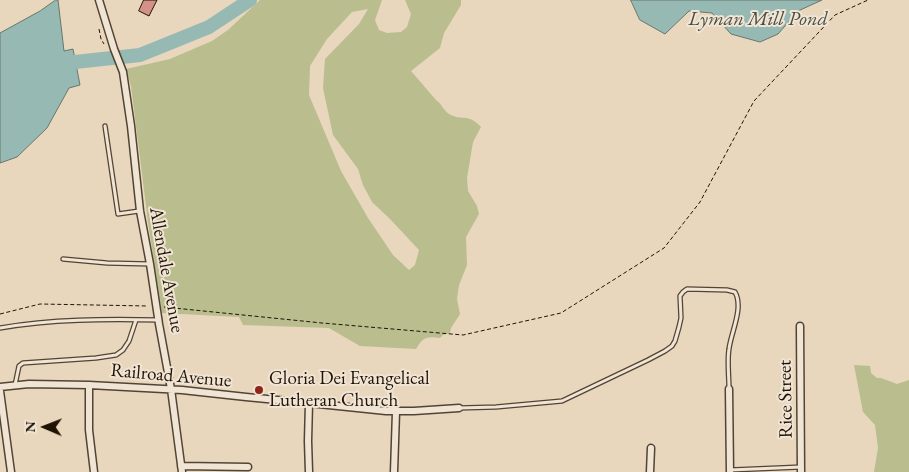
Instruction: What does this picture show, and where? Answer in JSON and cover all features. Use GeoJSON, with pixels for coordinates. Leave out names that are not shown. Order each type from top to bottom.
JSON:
{"type":"FeatureCollection","features":[{"type":"Feature","properties":{"kind":"street","name":"Allendale Avenue"},"geometry":{"type":"LineString","coordinates":[[99,0],[123,72],[140,211],[171,389],[182,469]]}},
{"type":"Feature","properties":{"kind":"street","name":"Rice Street"},"geometry":{"type":"LineString","coordinates":[[800,326],[801,470]]}},
{"type":"Feature","properties":{"kind":"street","name":"Railroad Avenue"},"geometry":{"type":"LineString","coordinates":[[0,389],[15,385],[89,385],[171,389],[396,412],[459,408]]}},
{"type":"Feature","properties":{"kind":"street"},"geometry":{"type":"LineString","coordinates":[[89,385],[89,430],[94,472]]}},
{"type":"Feature","properties":{"kind":"street"},"geometry":{"type":"LineString","coordinates":[[0,389],[11,472]]}},
{"type":"Feature","properties":{"kind":"street"},"geometry":{"type":"LineString","coordinates":[[729,389],[730,471]]}},
{"type":"Feature","properties":{"kind":"street"},"geometry":{"type":"LineString","coordinates":[[308,472],[309,403]]}},
{"type":"Feature","properties":{"kind":"street"},"geometry":{"type":"LineString","coordinates":[[394,472],[396,412]]}},
{"type":"Feature","properties":{"kind":"street"},"geometry":{"type":"LineString","coordinates":[[650,472],[651,448]]}},
{"type":"Feature","properties":{"kind":"street"},"geometry":{"type":"LineString","coordinates":[[182,469],[248,467]]}},
{"type":"Feature","properties":{"kind":"lane"},"geometry":{"type":"LineString","coordinates":[[105,126],[118,214],[140,211]]}},
{"type":"Feature","properties":{"kind":"lane"},"geometry":{"type":"LineString","coordinates":[[63,259],[150,264]]}},
{"type":"Feature","properties":{"kind":"lane"},"geometry":{"type":"LineString","coordinates":[[459,408],[562,402],[648,360],[672,346],[681,318],[680,296],[687,289],[727,290],[735,292],[738,297],[738,308],[728,350],[729,389]]}},
{"type":"Feature","properties":{"kind":"lane"},"geometry":{"type":"LineString","coordinates":[[0,328],[96,319],[158,320]]}},
{"type":"Feature","properties":{"kind":"lane"},"geometry":{"type":"LineString","coordinates":[[15,385],[19,366],[23,363],[116,355],[123,350],[129,340],[136,320]]}},
{"type":"Feature","properties":{"kind":"lane"},"geometry":{"type":"LineString","coordinates":[[730,471],[801,470]]}},
{"type":"Feature","properties":{"kind":"path"},"geometry":{"type":"LineString","coordinates":[[0,314],[40,304],[156,307],[463,334],[561,313],[664,248],[700,202],[754,101],[835,15],[868,0]]}},
{"type":"Feature","properties":{"kind":"green space"},"geometry":{"type":"Polygon","coordinates":[[[260,0],[382,0],[375,20],[379,30],[387,33],[401,32],[407,27],[411,14],[405,0],[461,0],[461,5],[444,33],[440,48],[411,71],[449,114],[473,120],[481,127],[473,142],[467,178],[468,191],[477,206],[479,214],[466,237],[467,265],[459,285],[457,299],[460,314],[450,333],[440,338],[426,338],[416,349],[360,346],[329,328],[243,325],[239,317],[162,313],[147,216],[131,86],[126,69],[170,59],[212,41],[228,30],[260,0]],[[368,9],[352,12],[327,39],[310,66],[309,95],[341,171],[368,218],[393,255],[409,270],[415,265],[419,250],[372,202],[363,185],[358,169],[333,135],[323,88],[325,59],[359,24],[368,9]]]}},
{"type":"Feature","properties":{"kind":"green space"},"geometry":{"type":"Polygon","coordinates":[[[854,365],[870,366],[871,373],[877,378],[897,384],[909,380],[909,472],[874,472],[878,448],[875,425],[863,412],[854,365]]]}},
{"type":"Feature","properties":{"kind":"water"},"geometry":{"type":"Polygon","coordinates":[[[58,0],[64,51],[73,49],[80,85],[69,88],[47,128],[17,157],[0,163],[0,33],[58,0]]]}},
{"type":"Feature","properties":{"kind":"water","name":"Lyman Mill Pond"},"geometry":{"type":"Polygon","coordinates":[[[631,0],[822,0],[798,11],[778,34],[760,42],[731,34],[712,13],[689,11],[665,34],[640,20],[631,0]]]}},
{"type":"Feature","properties":{"kind":"building"},"geometry":{"type":"Polygon","coordinates":[[[144,0],[157,0],[149,16],[139,11],[144,0]]]}},
{"type":"Feature","properties":{"kind":"waterway"},"geometry":{"type":"LineString","coordinates":[[60,71],[75,62],[140,55],[209,27],[250,0]]}},
{"type":"Feature","properties":{"kind":"place","name":"Gloria Dei Evangelical Lutheran Church"},"geometry":{"type":"Point","coordinates":[259,390]}}]}
